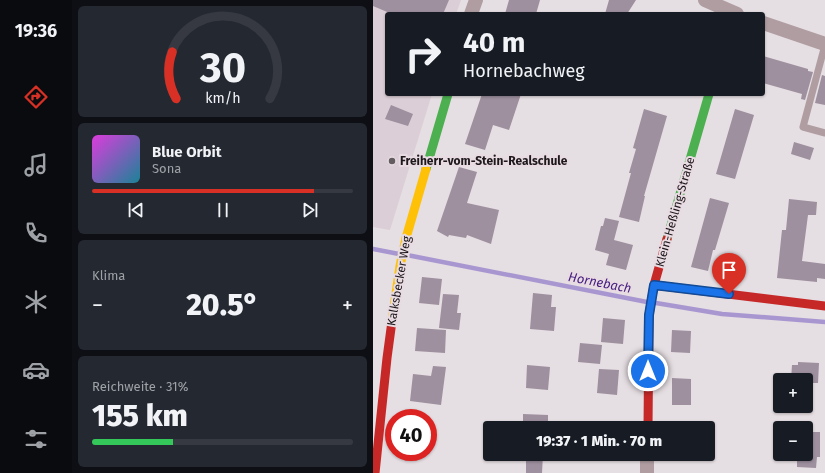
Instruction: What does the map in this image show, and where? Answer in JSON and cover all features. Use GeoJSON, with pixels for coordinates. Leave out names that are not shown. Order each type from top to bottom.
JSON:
{"type":"FeatureCollection","features":[{"type":"Feature","properties":{"kind":"street"},"geometry":{"type":"LineString","coordinates":[[472,12],[475,0]]}},
{"type":"Feature","properties":{"kind":"street"},"geometry":{"type":"LineString","coordinates":[[708,1],[731,12]]}},
{"type":"Feature","properties":{"kind":"street"},"geometry":{"type":"LineString","coordinates":[[765,24],[825,44]]}},
{"type":"Feature","properties":{"kind":"street","name":"Kalksbecker Weg"},"geometry":{"type":"LineString","coordinates":[[375,473],[387,358],[400,266],[406,238],[447,96]]}},
{"type":"Feature","properties":{"kind":"street","name":"Klein-Heßling-Straße"},"geometry":{"type":"LineString","coordinates":[[648,421],[649,315],[654,285],[708,96]]}},
{"type":"Feature","properties":{"kind":"street"},"geometry":{"type":"LineString","coordinates":[[654,285],[825,306]]}},
{"type":"Feature","properties":{"kind":"street"},"geometry":{"type":"LineString","coordinates":[[647,461],[647,473]]}},
{"type":"Feature","properties":{"kind":"lane"},"geometry":{"type":"LineString","coordinates":[[825,44],[803,127],[825,133]]}},
{"type":"Feature","properties":{"kind":"shaded area","name":"Freiherr-vom-Stein-Realschule"},"geometry":{"type":"Polygon","coordinates":[[[373,0],[461,0],[457,12],[385,12],[385,96],[431,96],[390,230],[373,227],[373,0]]]}},
{"type":"Feature","properties":{"kind":"building"},"geometry":{"type":"Polygon","coordinates":[[[373,0],[449,0],[444,12],[387,12],[373,6],[373,0]]]}},
{"type":"Feature","properties":{"kind":"building"},"geometry":{"type":"Polygon","coordinates":[[[509,0],[540,0],[537,12],[506,12],[509,0]]]}},
{"type":"Feature","properties":{"kind":"building"},"geometry":{"type":"Polygon","coordinates":[[[609,0],[636,0],[628,12],[606,12],[609,0]]]}},
{"type":"Feature","properties":{"kind":"building"},"geometry":{"type":"Polygon","coordinates":[[[765,57],[808,69],[808,71],[813,72],[805,100],[801,99],[802,94],[765,84],[765,57]]]}},
{"type":"Feature","properties":{"kind":"building"},"geometry":{"type":"Polygon","coordinates":[[[822,75],[825,76],[825,105],[815,103],[822,75]]]}},
{"type":"Feature","properties":{"kind":"building"},"geometry":{"type":"Polygon","coordinates":[[[481,96],[520,96],[509,130],[493,125],[485,150],[465,144],[481,96]]]}},
{"type":"Feature","properties":{"kind":"building"},"geometry":{"type":"Polygon","coordinates":[[[391,105],[413,114],[408,126],[385,119],[391,105]]]}},
{"type":"Feature","properties":{"kind":"building"},"geometry":{"type":"Polygon","coordinates":[[[644,109],[667,116],[644,196],[639,222],[619,217],[636,149],[633,148],[644,109]]]}},
{"type":"Feature","properties":{"kind":"building"},"geometry":{"type":"Polygon","coordinates":[[[735,109],[754,115],[735,179],[716,174],[735,109]]]}},
{"type":"Feature","properties":{"kind":"building"},"geometry":{"type":"Polygon","coordinates":[[[794,142],[814,148],[810,160],[791,154],[794,142]]]}},
{"type":"Feature","properties":{"kind":"building"},"geometry":{"type":"Polygon","coordinates":[[[459,167],[477,172],[467,203],[499,210],[491,244],[467,235],[466,238],[449,235],[448,237],[437,231],[459,167]]]}},
{"type":"Feature","properties":{"kind":"building"},"geometry":{"type":"Polygon","coordinates":[[[710,198],[729,203],[715,250],[713,250],[708,271],[691,267],[710,198]]]}},
{"type":"Feature","properties":{"kind":"building"},"geometry":{"type":"Polygon","coordinates":[[[789,199],[817,202],[816,215],[808,215],[802,261],[825,264],[825,279],[817,278],[817,282],[777,278],[782,230],[786,230],[789,199]]]}},
{"type":"Feature","properties":{"kind":"building"},"geometry":{"type":"Polygon","coordinates":[[[605,218],[619,221],[614,240],[633,245],[626,270],[606,265],[609,254],[595,250],[601,226],[603,226],[605,218]]]}},
{"type":"Feature","properties":{"kind":"building"},"geometry":{"type":"Polygon","coordinates":[[[422,277],[442,279],[439,305],[419,303],[422,277]]]}},
{"type":"Feature","properties":{"kind":"building"},"geometry":{"type":"Polygon","coordinates":[[[533,293],[552,295],[551,307],[556,307],[554,331],[530,329],[533,293]]]}},
{"type":"Feature","properties":{"kind":"building"},"geometry":{"type":"Polygon","coordinates":[[[443,294],[459,295],[457,313],[461,313],[459,330],[439,328],[443,294]]]}},
{"type":"Feature","properties":{"kind":"building"},"geometry":{"type":"Polygon","coordinates":[[[603,318],[625,320],[623,344],[601,342],[603,318]]]}},
{"type":"Feature","properties":{"kind":"building"},"geometry":{"type":"Polygon","coordinates":[[[417,328],[446,330],[445,353],[415,351],[417,328]]]}},
{"type":"Feature","properties":{"kind":"building"},"geometry":{"type":"Polygon","coordinates":[[[672,330],[691,331],[690,353],[671,352],[672,330]]]}},
{"type":"Feature","properties":{"kind":"building"},"geometry":{"type":"Polygon","coordinates":[[[580,343],[602,345],[600,364],[578,362],[580,343]]]}},
{"type":"Feature","properties":{"kind":"building"},"geometry":{"type":"Polygon","coordinates":[[[798,362],[819,363],[818,383],[813,383],[813,373],[791,373],[792,365],[798,365],[798,362]]]}},
{"type":"Feature","properties":{"kind":"building"},"geometry":{"type":"Polygon","coordinates":[[[527,365],[550,367],[548,390],[526,388],[527,365]]]}},
{"type":"Feature","properties":{"kind":"building"},"geometry":{"type":"Polygon","coordinates":[[[433,366],[446,367],[441,405],[410,401],[413,374],[431,376],[433,366]]]}},
{"type":"Feature","properties":{"kind":"building"},"geometry":{"type":"Polygon","coordinates":[[[599,369],[619,370],[617,395],[597,393],[599,369]]]}},
{"type":"Feature","properties":{"kind":"building"},"geometry":{"type":"Polygon","coordinates":[[[672,378],[691,379],[691,405],[672,405],[672,378]]]}},
{"type":"Feature","properties":{"kind":"building"},"geometry":{"type":"Polygon","coordinates":[[[523,414],[548,415],[548,421],[523,421],[523,414]]]}},
{"type":"Feature","properties":{"kind":"building"},"geometry":{"type":"Polygon","coordinates":[[[813,432],[820,432],[820,457],[817,457],[816,468],[797,467],[797,461],[813,461],[813,432]]]}},
{"type":"Feature","properties":{"kind":"building"},"geometry":{"type":"Polygon","coordinates":[[[526,461],[543,461],[542,473],[526,473],[526,461]]]}},
{"type":"Feature","properties":{"kind":"waterway","name":"Hornebach"},"geometry":{"type":"LineString","coordinates":[[373,249],[399,254]]}},
{"type":"Feature","properties":{"kind":"waterway","name":"Hornebach"},"geometry":{"type":"LineString","coordinates":[[407,255],[647,302]]}},
{"type":"Feature","properties":{"kind":"waterway","name":"Hornebach"},"geometry":{"type":"LineString","coordinates":[[656,303],[722,314],[825,322]]}},
{"type":"Feature","properties":{"kind":"traffic: fast"},"geometry":{"type":"LineString","coordinates":[[426,169],[447,96]]}},
{"type":"Feature","properties":{"kind":"traffic: fast"},"geometry":{"type":"LineString","coordinates":[[667,239],[708,96]]}},
{"type":"Feature","properties":{"kind":"traffic: slow"},"geometry":{"type":"LineString","coordinates":[[392,321],[400,266],[406,238],[426,169]]}},
{"type":"Feature","properties":{"kind":"traffic: jam"},"geometry":{"type":"LineString","coordinates":[[648,421],[649,315],[654,285],[667,239]]}},
{"type":"Feature","properties":{"kind":"traffic: jam"},"geometry":{"type":"LineString","coordinates":[[654,285],[825,306]]}},
{"type":"Feature","properties":{"kind":"traffic: jam"},"geometry":{"type":"LineString","coordinates":[[375,473],[392,321]]}},
{"type":"Feature","properties":{"kind":"place","name":"Freiherr-vom-Stein-Realschule"},"geometry":{"type":"Point","coordinates":[392,161]}},
{"type":"Feature","properties":{"kind":"route"},"geometry":{"type":"LineString","coordinates":[[648,371],[649,315],[654,285],[729,294]]}}]}
